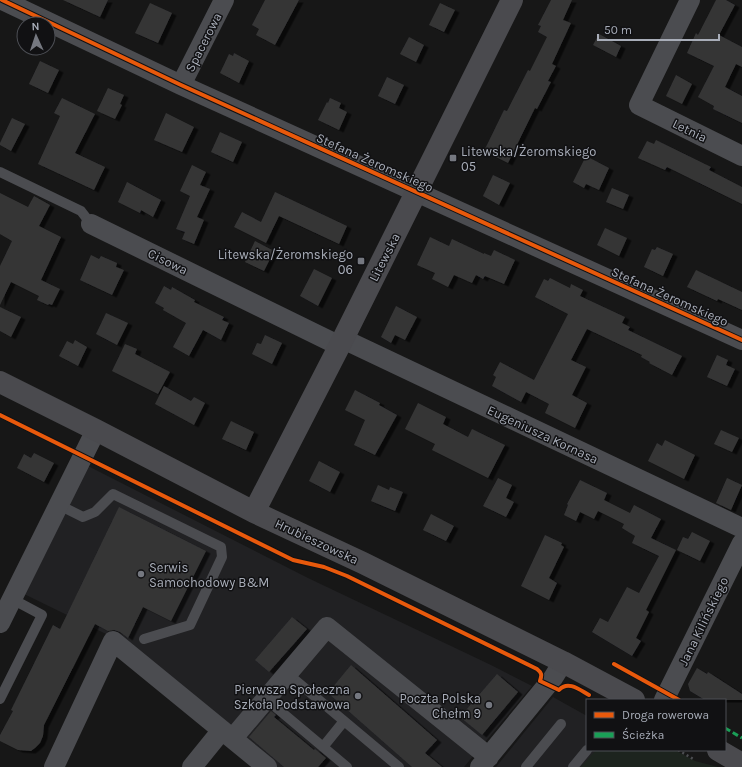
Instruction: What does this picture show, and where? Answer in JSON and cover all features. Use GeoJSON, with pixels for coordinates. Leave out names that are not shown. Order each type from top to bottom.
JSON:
{"type":"FeatureCollection","features":[{"type":"Feature","properties":{"kind":"main road","name":"Litewska"},"geometry":{"type":"LineString","coordinates":[[254,512],[512,0]]}},
{"type":"Feature","properties":{"kind":"main road","name":"Hrubieszowska"},"geometry":{"type":"LineString","coordinates":[[0,382],[254,512],[363,563],[563,662],[625,698]]}},
{"type":"Feature","properties":{"kind":"main road"},"geometry":{"type":"LineString","coordinates":[[720,751],[742,764]]}},
{"type":"Feature","properties":{"kind":"street","name":"Stefana Żeromskiego"},"geometry":{"type":"LineString","coordinates":[[2,0],[181,85],[742,340]]}},
{"type":"Feature","properties":{"kind":"street","name":"Spacerowa"},"geometry":{"type":"LineString","coordinates":[[181,85],[224,0]]}},
{"type":"Feature","properties":{"kind":"street","name":"Letnia"},"geometry":{"type":"LineString","coordinates":[[690,0],[639,105],[742,156]]}},
{"type":"Feature","properties":{"kind":"street","name":"Cisowa"},"geometry":{"type":"LineString","coordinates":[[91,224],[341,342]]}},
{"type":"Feature","properties":{"kind":"street","name":"Eugeniusza Kornasa"},"geometry":{"type":"LineString","coordinates":[[341,342],[742,528]]}},
{"type":"Feature","properties":{"kind":"street"},"geometry":{"type":"LineString","coordinates":[[0,623],[96,430]]}},
{"type":"Feature","properties":{"kind":"street","name":"Jana Kilińskiego"},"geometry":{"type":"LineString","coordinates":[[664,699],[742,543]]}},
{"type":"Feature","properties":{"kind":"street"},"geometry":{"type":"LineString","coordinates":[[192,767],[266,699],[327,627],[484,764],[553,678],[563,662]]}},
{"type":"Feature","properties":{"kind":"street"},"geometry":{"type":"LineString","coordinates":[[54,767],[114,641],[266,767]]}},
{"type":"Feature","properties":{"kind":"lane","name":"Cisowa"},"geometry":{"type":"LineString","coordinates":[[0,172],[81,211],[91,224]]}},
{"type":"Feature","properties":{"kind":"lane"},"geometry":{"type":"LineString","coordinates":[[59,505],[83,517],[95,512],[113,494],[221,547],[222,557],[190,625],[144,639]]}},
{"type":"Feature","properties":{"kind":"lane"},"geometry":{"type":"LineString","coordinates":[[0,699],[42,615],[12,599]]}},
{"type":"Feature","properties":{"kind":"lane"},"geometry":{"type":"LineString","coordinates":[[288,674],[344,721],[388,764],[399,767]]}},
{"type":"Feature","properties":{"kind":"lane"},"geometry":{"type":"LineString","coordinates":[[266,699],[347,767]]}},
{"type":"Feature","properties":{"kind":"lane"},"geometry":{"type":"LineString","coordinates":[[323,747],[344,721]]}},
{"type":"Feature","properties":{"kind":"lane"},"geometry":{"type":"LineString","coordinates":[[526,767],[561,724]]}},
{"type":"Feature","properties":{"kind":"lane"},"geometry":{"type":"LineString","coordinates":[[573,767],[586,751]]}},
{"type":"Feature","properties":{"kind":"path"},"geometry":{"type":"LineString","coordinates":[[680,751],[695,760]]}},
{"type":"Feature","properties":{"kind":"shaded area"},"geometry":{"type":"Polygon","coordinates":[[[88,466],[308,578],[532,686],[464,767],[271,767],[127,646],[106,634],[24,594],[88,466]]]}},
{"type":"Feature","properties":{"kind":"shaded area"},"geometry":{"type":"Polygon","coordinates":[[[553,697],[586,715],[586,751],[653,751],[680,767],[496,767],[553,697]]]}},
{"type":"Feature","properties":{"kind":"shaded area"},"geometry":{"type":"Polygon","coordinates":[[[595,751],[677,751],[695,761],[718,767],[581,767],[595,751]]]}},
{"type":"Feature","properties":{"kind":"building"},"geometry":{"type":"Polygon","coordinates":[[[63,0],[108,0],[100,17],[63,0]]]}},
{"type":"Feature","properties":{"kind":"building"},"geometry":{"type":"Polygon","coordinates":[[[265,0],[299,0],[275,45],[256,35],[259,29],[252,25],[265,0]]]}},
{"type":"Feature","properties":{"kind":"building"},"geometry":{"type":"Polygon","coordinates":[[[551,0],[572,0],[563,20],[571,23],[552,64],[556,66],[548,81],[551,82],[537,109],[535,108],[508,163],[484,151],[504,110],[507,111],[528,70],[530,71],[547,37],[538,32],[541,26],[538,25],[551,0]]]}},
{"type":"Feature","properties":{"kind":"building"},"geometry":{"type":"Polygon","coordinates":[[[716,0],[726,0],[735,5],[719,35],[742,47],[742,67],[736,64],[725,87],[742,96],[742,123],[713,109],[714,106],[698,97],[714,66],[687,53],[696,33],[698,35],[716,0]]]}},
{"type":"Feature","properties":{"kind":"building"},"geometry":{"type":"Polygon","coordinates":[[[150,3],[172,13],[158,43],[135,33],[150,3]]]}},
{"type":"Feature","properties":{"kind":"building"},"geometry":{"type":"Polygon","coordinates":[[[440,3],[455,10],[444,32],[429,25],[440,3]]]}},
{"type":"Feature","properties":{"kind":"building"},"geometry":{"type":"Polygon","coordinates":[[[599,34],[621,46],[616,57],[593,45],[599,34]]]}},
{"type":"Feature","properties":{"kind":"building"},"geometry":{"type":"Polygon","coordinates":[[[409,37],[424,45],[416,62],[400,54],[409,37]]]}},
{"type":"Feature","properties":{"kind":"building"},"geometry":{"type":"Polygon","coordinates":[[[234,53],[249,61],[239,83],[220,73],[229,54],[233,56],[234,53]]]}},
{"type":"Feature","properties":{"kind":"building"},"geometry":{"type":"Polygon","coordinates":[[[40,61],[59,70],[48,93],[29,84],[40,61]]]}},
{"type":"Feature","properties":{"kind":"building"},"geometry":{"type":"Polygon","coordinates":[[[676,75],[692,84],[682,104],[666,96],[676,75]]]}},
{"type":"Feature","properties":{"kind":"building"},"geometry":{"type":"Polygon","coordinates":[[[387,77],[404,85],[395,104],[378,96],[387,77]]]}},
{"type":"Feature","properties":{"kind":"building"},"geometry":{"type":"Polygon","coordinates":[[[108,88],[124,95],[120,104],[122,105],[115,119],[97,111],[108,88]]]}},
{"type":"Feature","properties":{"kind":"building"},"geometry":{"type":"Polygon","coordinates":[[[62,98],[95,114],[75,153],[105,167],[94,190],[38,164],[60,116],[54,113],[62,98]]]}},
{"type":"Feature","properties":{"kind":"building"},"geometry":{"type":"Polygon","coordinates":[[[330,98],[341,103],[339,108],[347,112],[339,130],[318,120],[330,98]]]}},
{"type":"Feature","properties":{"kind":"building"},"geometry":{"type":"Polygon","coordinates":[[[166,113],[194,127],[182,152],[154,140],[166,113]]]}},
{"type":"Feature","properties":{"kind":"building"},"geometry":{"type":"Polygon","coordinates":[[[12,118],[25,124],[11,151],[0,145],[0,143],[12,118]]]}},
{"type":"Feature","properties":{"kind":"building"},"geometry":{"type":"Polygon","coordinates":[[[220,132],[242,142],[233,162],[211,152],[220,132]]]}},
{"type":"Feature","properties":{"kind":"building"},"geometry":{"type":"Polygon","coordinates":[[[656,140],[711,167],[709,170],[742,187],[742,204],[667,167],[665,170],[638,158],[647,141],[654,144],[656,140]]]}},
{"type":"Feature","properties":{"kind":"building"},"geometry":{"type":"Polygon","coordinates":[[[586,156],[609,168],[599,190],[586,184],[584,188],[573,182],[586,156]]]}},
{"type":"Feature","properties":{"kind":"building"},"geometry":{"type":"Polygon","coordinates":[[[192,165],[206,172],[200,185],[210,189],[197,217],[204,220],[194,244],[182,239],[185,232],[176,229],[190,196],[180,191],[192,165]]]}},
{"type":"Feature","properties":{"kind":"building"},"geometry":{"type":"Polygon","coordinates":[[[493,175],[510,183],[499,205],[483,196],[493,175]]]}},
{"type":"Feature","properties":{"kind":"building"},"geometry":{"type":"Polygon","coordinates":[[[127,182],[161,200],[153,217],[141,210],[140,213],[118,202],[127,182]]]}},
{"type":"Feature","properties":{"kind":"building"},"geometry":{"type":"Polygon","coordinates":[[[612,188],[629,195],[623,209],[606,202],[612,188]]]}},
{"type":"Feature","properties":{"kind":"building"},"geometry":{"type":"Polygon","coordinates":[[[275,192],[347,226],[339,244],[279,216],[266,243],[234,227],[242,212],[261,222],[275,192]]]}},
{"type":"Feature","properties":{"kind":"building"},"geometry":{"type":"Polygon","coordinates":[[[0,193],[28,207],[34,196],[50,205],[39,226],[61,237],[41,280],[60,289],[52,305],[48,305],[37,300],[39,296],[11,282],[0,305],[0,266],[12,241],[0,234],[0,193]]]}},
{"type":"Feature","properties":{"kind":"building"},"geometry":{"type":"Polygon","coordinates":[[[605,228],[627,238],[619,256],[597,245],[605,228]]]}},
{"type":"Feature","properties":{"kind":"building"},"geometry":{"type":"Polygon","coordinates":[[[430,237],[449,246],[452,239],[491,256],[494,250],[515,260],[504,284],[485,276],[483,279],[476,275],[472,283],[454,275],[448,287],[432,279],[435,273],[417,265],[430,237]]]}},
{"type":"Feature","properties":{"kind":"building"},"geometry":{"type":"Polygon","coordinates":[[[255,241],[274,251],[264,271],[245,262],[255,241]]]}},
{"type":"Feature","properties":{"kind":"building"},"geometry":{"type":"Polygon","coordinates":[[[657,247],[673,254],[663,276],[644,267],[652,249],[655,250],[657,247]]]}},
{"type":"Feature","properties":{"kind":"building"},"geometry":{"type":"Polygon","coordinates":[[[91,255],[99,259],[101,256],[117,263],[116,267],[124,270],[112,295],[80,280],[91,255]]]}},
{"type":"Feature","properties":{"kind":"building"},"geometry":{"type":"Polygon","coordinates":[[[314,269],[332,278],[318,306],[300,296],[314,269]]]}},
{"type":"Feature","properties":{"kind":"building"},"geometry":{"type":"Polygon","coordinates":[[[696,270],[742,292],[742,310],[718,299],[717,301],[687,287],[696,270]]]}},
{"type":"Feature","properties":{"kind":"building"},"geometry":{"type":"Polygon","coordinates":[[[550,278],[570,288],[571,284],[583,290],[580,296],[625,317],[622,323],[630,327],[628,330],[682,356],[672,375],[649,363],[650,362],[641,357],[642,355],[587,329],[571,360],[586,367],[572,395],[587,403],[575,428],[545,413],[549,404],[526,392],[521,402],[492,386],[496,377],[493,375],[500,362],[534,380],[568,314],[535,297],[544,279],[548,281],[550,278]]]}},
{"type":"Feature","properties":{"kind":"building"},"geometry":{"type":"Polygon","coordinates":[[[164,286],[171,290],[172,287],[195,300],[194,302],[224,317],[222,320],[229,323],[221,340],[203,330],[189,356],[173,347],[186,323],[163,310],[164,308],[155,303],[164,286]]]}},
{"type":"Feature","properties":{"kind":"building"},"geometry":{"type":"Polygon","coordinates":[[[396,306],[417,317],[405,340],[395,335],[391,343],[381,337],[396,306]]]}},
{"type":"Feature","properties":{"kind":"building"},"geometry":{"type":"Polygon","coordinates":[[[0,307],[21,317],[11,337],[0,331],[0,307]]]}},
{"type":"Feature","properties":{"kind":"building"},"geometry":{"type":"Polygon","coordinates":[[[106,313],[128,323],[117,345],[96,334],[106,313]]]}},
{"type":"Feature","properties":{"kind":"building"},"geometry":{"type":"Polygon","coordinates":[[[265,335],[282,343],[272,364],[252,354],[257,343],[261,344],[265,335]]]}},
{"type":"Feature","properties":{"kind":"building"},"geometry":{"type":"Polygon","coordinates":[[[75,340],[87,347],[78,366],[59,356],[67,341],[73,344],[75,340]]]}},
{"type":"Feature","properties":{"kind":"building"},"geometry":{"type":"Polygon","coordinates":[[[125,344],[137,349],[135,354],[170,372],[158,394],[112,371],[125,344]]]}},
{"type":"Feature","properties":{"kind":"building"},"geometry":{"type":"Polygon","coordinates":[[[717,355],[728,360],[726,365],[735,369],[727,386],[707,377],[717,355]]]}},
{"type":"Feature","properties":{"kind":"building"},"geometry":{"type":"Polygon","coordinates":[[[164,386],[191,401],[194,397],[205,403],[194,425],[155,404],[164,386]]]}},
{"type":"Feature","properties":{"kind":"building"},"geometry":{"type":"Polygon","coordinates":[[[355,390],[380,403],[379,405],[397,415],[375,455],[354,445],[365,420],[345,410],[355,390]]]}},
{"type":"Feature","properties":{"kind":"building"},"geometry":{"type":"Polygon","coordinates":[[[418,403],[446,417],[443,424],[468,437],[472,429],[505,445],[488,478],[432,450],[435,444],[405,429],[418,403]]]}},
{"type":"Feature","properties":{"kind":"building"},"geometry":{"type":"Polygon","coordinates":[[[231,421],[254,432],[246,450],[222,439],[231,421]]]}},
{"type":"Feature","properties":{"kind":"building"},"geometry":{"type":"Polygon","coordinates":[[[721,430],[739,438],[732,452],[714,444],[721,430]]]}},
{"type":"Feature","properties":{"kind":"building"},"geometry":{"type":"Polygon","coordinates":[[[665,440],[695,455],[684,479],[648,461],[657,443],[662,446],[665,440]]]}},
{"type":"Feature","properties":{"kind":"building"},"geometry":{"type":"Polygon","coordinates":[[[34,453],[54,463],[44,482],[17,468],[24,454],[31,458],[34,453]]]}},
{"type":"Feature","properties":{"kind":"building"},"geometry":{"type":"Polygon","coordinates":[[[319,461],[340,472],[330,492],[309,481],[319,461]]]}},
{"type":"Feature","properties":{"kind":"building"},"geometry":{"type":"Polygon","coordinates":[[[498,478],[512,485],[506,498],[514,502],[506,517],[483,506],[498,478]]]}},
{"type":"Feature","properties":{"kind":"building"},"geometry":{"type":"Polygon","coordinates":[[[727,478],[742,485],[731,510],[716,503],[727,478]]]}},
{"type":"Feature","properties":{"kind":"building"},"geometry":{"type":"Polygon","coordinates":[[[580,480],[607,493],[604,500],[630,513],[634,505],[661,519],[651,538],[676,550],[646,610],[649,612],[636,638],[641,641],[632,656],[592,632],[600,618],[608,622],[627,587],[639,593],[659,556],[632,543],[635,536],[622,528],[624,524],[598,511],[594,519],[580,512],[576,521],[564,515],[568,505],[567,504],[580,480]]]}},
{"type":"Feature","properties":{"kind":"building"},"geometry":{"type":"Polygon","coordinates":[[[378,485],[389,490],[390,487],[403,492],[395,511],[371,501],[378,485]]]}},
{"type":"Feature","properties":{"kind":"building","name":"Serwis Samochodowy B&M"},"geometry":{"type":"Polygon","coordinates":[[[119,507],[206,551],[171,621],[143,607],[128,638],[120,632],[114,630],[108,631],[95,624],[44,725],[43,736],[40,743],[31,751],[18,750],[0,741],[0,735],[13,711],[11,710],[53,625],[60,629],[119,507]]]}},
{"type":"Feature","properties":{"kind":"building"},"geometry":{"type":"Polygon","coordinates":[[[431,514],[454,526],[446,541],[423,530],[431,514]]]}},
{"type":"Feature","properties":{"kind":"building"},"geometry":{"type":"Polygon","coordinates":[[[692,532],[710,541],[700,561],[677,550],[683,537],[688,539],[692,532]]]}},
{"type":"Feature","properties":{"kind":"building"},"geometry":{"type":"Polygon","coordinates":[[[545,535],[562,543],[561,545],[564,547],[549,578],[557,583],[549,600],[521,586],[545,535]]]}},
{"type":"Feature","properties":{"kind":"building"},"geometry":{"type":"Polygon","coordinates":[[[292,617],[307,629],[269,672],[255,660],[292,617]]]}},
{"type":"Feature","properties":{"kind":"building"},"geometry":{"type":"Polygon","coordinates":[[[351,665],[437,740],[425,753],[442,767],[412,767],[328,693],[351,665]]]}},
{"type":"Feature","properties":{"kind":"building"},"geometry":{"type":"Polygon","coordinates":[[[697,668],[707,674],[708,672],[742,694],[742,700],[703,699],[690,691],[688,684],[697,668]]]}},
{"type":"Feature","properties":{"kind":"building","name":"Poczta Polska Chełm 9"},"geometry":{"type":"Polygon","coordinates":[[[497,674],[518,692],[482,735],[460,717],[497,674]]]}},
{"type":"Feature","properties":{"kind":"building"},"geometry":{"type":"Polygon","coordinates":[[[271,711],[276,715],[274,717],[326,758],[318,767],[284,767],[249,737],[271,711]]]}},
{"type":"Feature","properties":{"kind":"marked path"},"geometry":{"type":"LineString","coordinates":[[726,729],[742,738]]}},
{"type":"Feature","properties":{"kind":"cycle path"},"geometry":{"type":"LineString","coordinates":[[2,0],[181,85],[742,340]]}},
{"type":"Feature","properties":{"kind":"cycle path"},"geometry":{"type":"LineString","coordinates":[[0,415],[293,560],[324,567],[347,576],[537,669],[541,674],[540,681],[559,690],[566,686],[574,687],[589,695]]}},
{"type":"Feature","properties":{"kind":"cycle path"},"geometry":{"type":"LineString","coordinates":[[614,664],[677,699]]}},
{"type":"Feature","properties":{"kind":"place","name":"Litewska/Żeromskiego 05"},"geometry":{"type":"Point","coordinates":[453,158]}},
{"type":"Feature","properties":{"kind":"place","name":"Litewska/Żeromskiego 06"},"geometry":{"type":"Point","coordinates":[361,261]}},
{"type":"Feature","properties":{"kind":"place","name":"Serwis Samochodowy B&M"},"geometry":{"type":"Point","coordinates":[141,574]}},
{"type":"Feature","properties":{"kind":"place","name":"Pierwsza Społeczna Szkoła Podstawowa"},"geometry":{"type":"Point","coordinates":[358,696]}},
{"type":"Feature","properties":{"kind":"place","name":"Poczta Polska Chełm 9"},"geometry":{"type":"Point","coordinates":[489,705]}}]}
